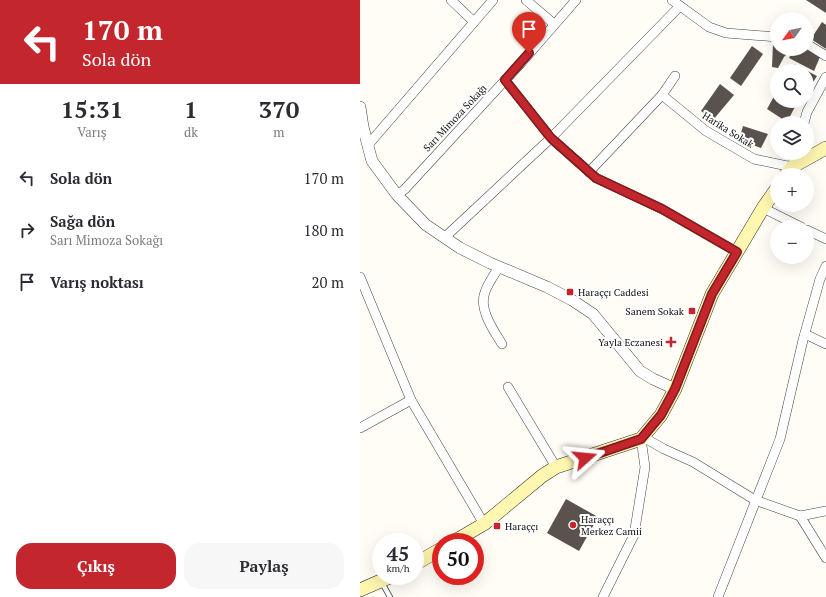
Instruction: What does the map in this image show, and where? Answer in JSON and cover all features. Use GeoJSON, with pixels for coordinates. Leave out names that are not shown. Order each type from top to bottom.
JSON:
{"type":"FeatureCollection","features":[{"type":"Feature","properties":{"kind":"main road"},"geometry":{"type":"LineString","coordinates":[[794,168],[826,148]]}},
{"type":"Feature","properties":{"kind":"main road"},"geometry":{"type":"LineString","coordinates":[[468,533],[484,524],[542,476],[556,467],[642,438],[661,415],[675,389],[712,294],[770,198]]}},
{"type":"Feature","properties":{"kind":"main road"},"geometry":{"type":"LineString","coordinates":[[360,590],[372,585]]}},
{"type":"Feature","properties":{"kind":"street"},"geometry":{"type":"LineString","coordinates":[[451,0],[474,22]]}},
{"type":"Feature","properties":{"kind":"street"},"geometry":{"type":"LineString","coordinates":[[368,145],[493,0]]}},
{"type":"Feature","properties":{"kind":"street"},"geometry":{"type":"LineString","coordinates":[[526,0],[554,24]]}},
{"type":"Feature","properties":{"kind":"street","name":"Sarı Mimoza Sokağı"},"geometry":{"type":"LineString","coordinates":[[397,195],[405,189],[576,0]]}},
{"type":"Feature","properties":{"kind":"street"},"geometry":{"type":"LineString","coordinates":[[672,0],[679,7],[709,27],[726,33],[770,36]]}},
{"type":"Feature","properties":{"kind":"street"},"geometry":{"type":"LineString","coordinates":[[444,238],[551,138],[679,7]]}},
{"type":"Feature","properties":{"kind":"street"},"geometry":{"type":"LineString","coordinates":[[814,48],[826,56]]}},
{"type":"Feature","properties":{"kind":"street"},"geometry":{"type":"LineString","coordinates":[[589,172],[662,95],[676,76]]}},
{"type":"Feature","properties":{"kind":"street"},"geometry":{"type":"LineString","coordinates":[[806,116],[826,77]]}},
{"type":"Feature","properties":{"kind":"street"},"geometry":{"type":"LineString","coordinates":[[505,80],[551,138],[596,178],[662,209],[737,252]]}},
{"type":"Feature","properties":{"kind":"street","name":"Harika Sokak"},"geometry":{"type":"LineString","coordinates":[[662,95],[706,131],[754,159],[780,168]]}},
{"type":"Feature","properties":{"kind":"street"},"geometry":{"type":"LineString","coordinates":[[360,107],[363,127],[372,161],[397,195],[426,225],[460,248],[499,267],[547,286],[572,300],[593,314],[640,371],[675,389]]}},
{"type":"Feature","properties":{"kind":"street"},"geometry":{"type":"LineString","coordinates":[[763,208],[787,220]]}},
{"type":"Feature","properties":{"kind":"street"},"geometry":{"type":"LineString","coordinates":[[814,233],[826,239]]}},
{"type":"Feature","properties":{"kind":"street"},"geometry":{"type":"LineString","coordinates":[[718,597],[780,439],[805,334],[820,279],[826,266]]}},
{"type":"Feature","properties":{"kind":"street"},"geometry":{"type":"LineString","coordinates":[[499,267],[484,293],[484,304],[487,320],[502,344]]}},
{"type":"Feature","properties":{"kind":"street"},"geometry":{"type":"LineString","coordinates":[[360,277],[411,400],[484,524]]}},
{"type":"Feature","properties":{"kind":"street"},"geometry":{"type":"LineString","coordinates":[[805,334],[826,344]]}},
{"type":"Feature","properties":{"kind":"street"},"geometry":{"type":"LineString","coordinates":[[508,387],[556,467]]}},
{"type":"Feature","properties":{"kind":"street"},"geometry":{"type":"LineString","coordinates":[[360,427],[411,400]]}},
{"type":"Feature","properties":{"kind":"street"},"geometry":{"type":"LineString","coordinates":[[642,438],[693,462],[755,500],[784,509],[800,516],[826,511]]}},
{"type":"Feature","properties":{"kind":"street"},"geometry":{"type":"LineString","coordinates":[[602,597],[634,535],[645,467],[642,438]]}},
{"type":"Feature","properties":{"kind":"street"},"geometry":{"type":"LineString","coordinates":[[800,516],[826,558]]}},
{"type":"Feature","properties":{"kind":"lane"},"geometry":{"type":"LineString","coordinates":[[387,585],[390,597]]}},
{"type":"Feature","properties":{"kind":"building"},"geometry":{"type":"Polygon","coordinates":[[[806,0],[826,0],[826,13],[806,0]]]}},
{"type":"Feature","properties":{"kind":"building"},"geometry":{"type":"Polygon","coordinates":[[[822,22],[826,25],[826,49],[814,41],[814,34],[822,22]]]}},
{"type":"Feature","properties":{"kind":"building"},"geometry":{"type":"Polygon","coordinates":[[[752,46],[763,54],[741,86],[730,78],[752,46]]]}},
{"type":"Feature","properties":{"kind":"building"},"geometry":{"type":"Polygon","coordinates":[[[814,54],[820,57],[814,71],[814,64],[801,64],[789,58],[790,56],[814,56],[814,54]]]}},
{"type":"Feature","properties":{"kind":"building"},"geometry":{"type":"Polygon","coordinates":[[[772,56],[785,56],[780,64],[772,64],[772,56]]]}},
{"type":"Feature","properties":{"kind":"building"},"geometry":{"type":"Polygon","coordinates":[[[720,84],[734,95],[713,120],[701,111],[720,84]]]}},
{"type":"Feature","properties":{"kind":"building"},"geometry":{"type":"Polygon","coordinates":[[[770,104],[770,108],[794,108],[790,116],[778,116],[767,109],[770,104]]]}},
{"type":"Feature","properties":{"kind":"building"},"geometry":{"type":"Polygon","coordinates":[[[743,126],[768,134],[761,148],[739,140],[743,126]]]}},
{"type":"Feature","properties":{"kind":"building","name":"Haraççı Merkez Camii"},"geometry":{"type":"Polygon","coordinates":[[[566,499],[598,517],[579,551],[547,533],[566,499]]]}},
{"type":"Feature","properties":{"kind":"place","name":"Haraççı Caddesi"},"geometry":{"type":"Point","coordinates":[570,292]}},
{"type":"Feature","properties":{"kind":"place","name":"Sanem Sokak"},"geometry":{"type":"Point","coordinates":[692,311]}},
{"type":"Feature","properties":{"kind":"place","name":"Yayla Eczanesi"},"geometry":{"type":"Point","coordinates":[671,342]}},
{"type":"Feature","properties":{"kind":"place","name":"Haraççı Merkez Camii"},"geometry":{"type":"Point","coordinates":[573,525]}},
{"type":"Feature","properties":{"kind":"place","name":"Haraççı"},"geometry":{"type":"Point","coordinates":[497,526]}},
{"type":"Feature","properties":{"kind":"route"},"geometry":{"type":"LineString","coordinates":[[529,53],[505,80],[551,138],[596,178],[662,209],[737,252],[712,294],[675,389],[661,415],[641,439],[585,458]]}}]}
